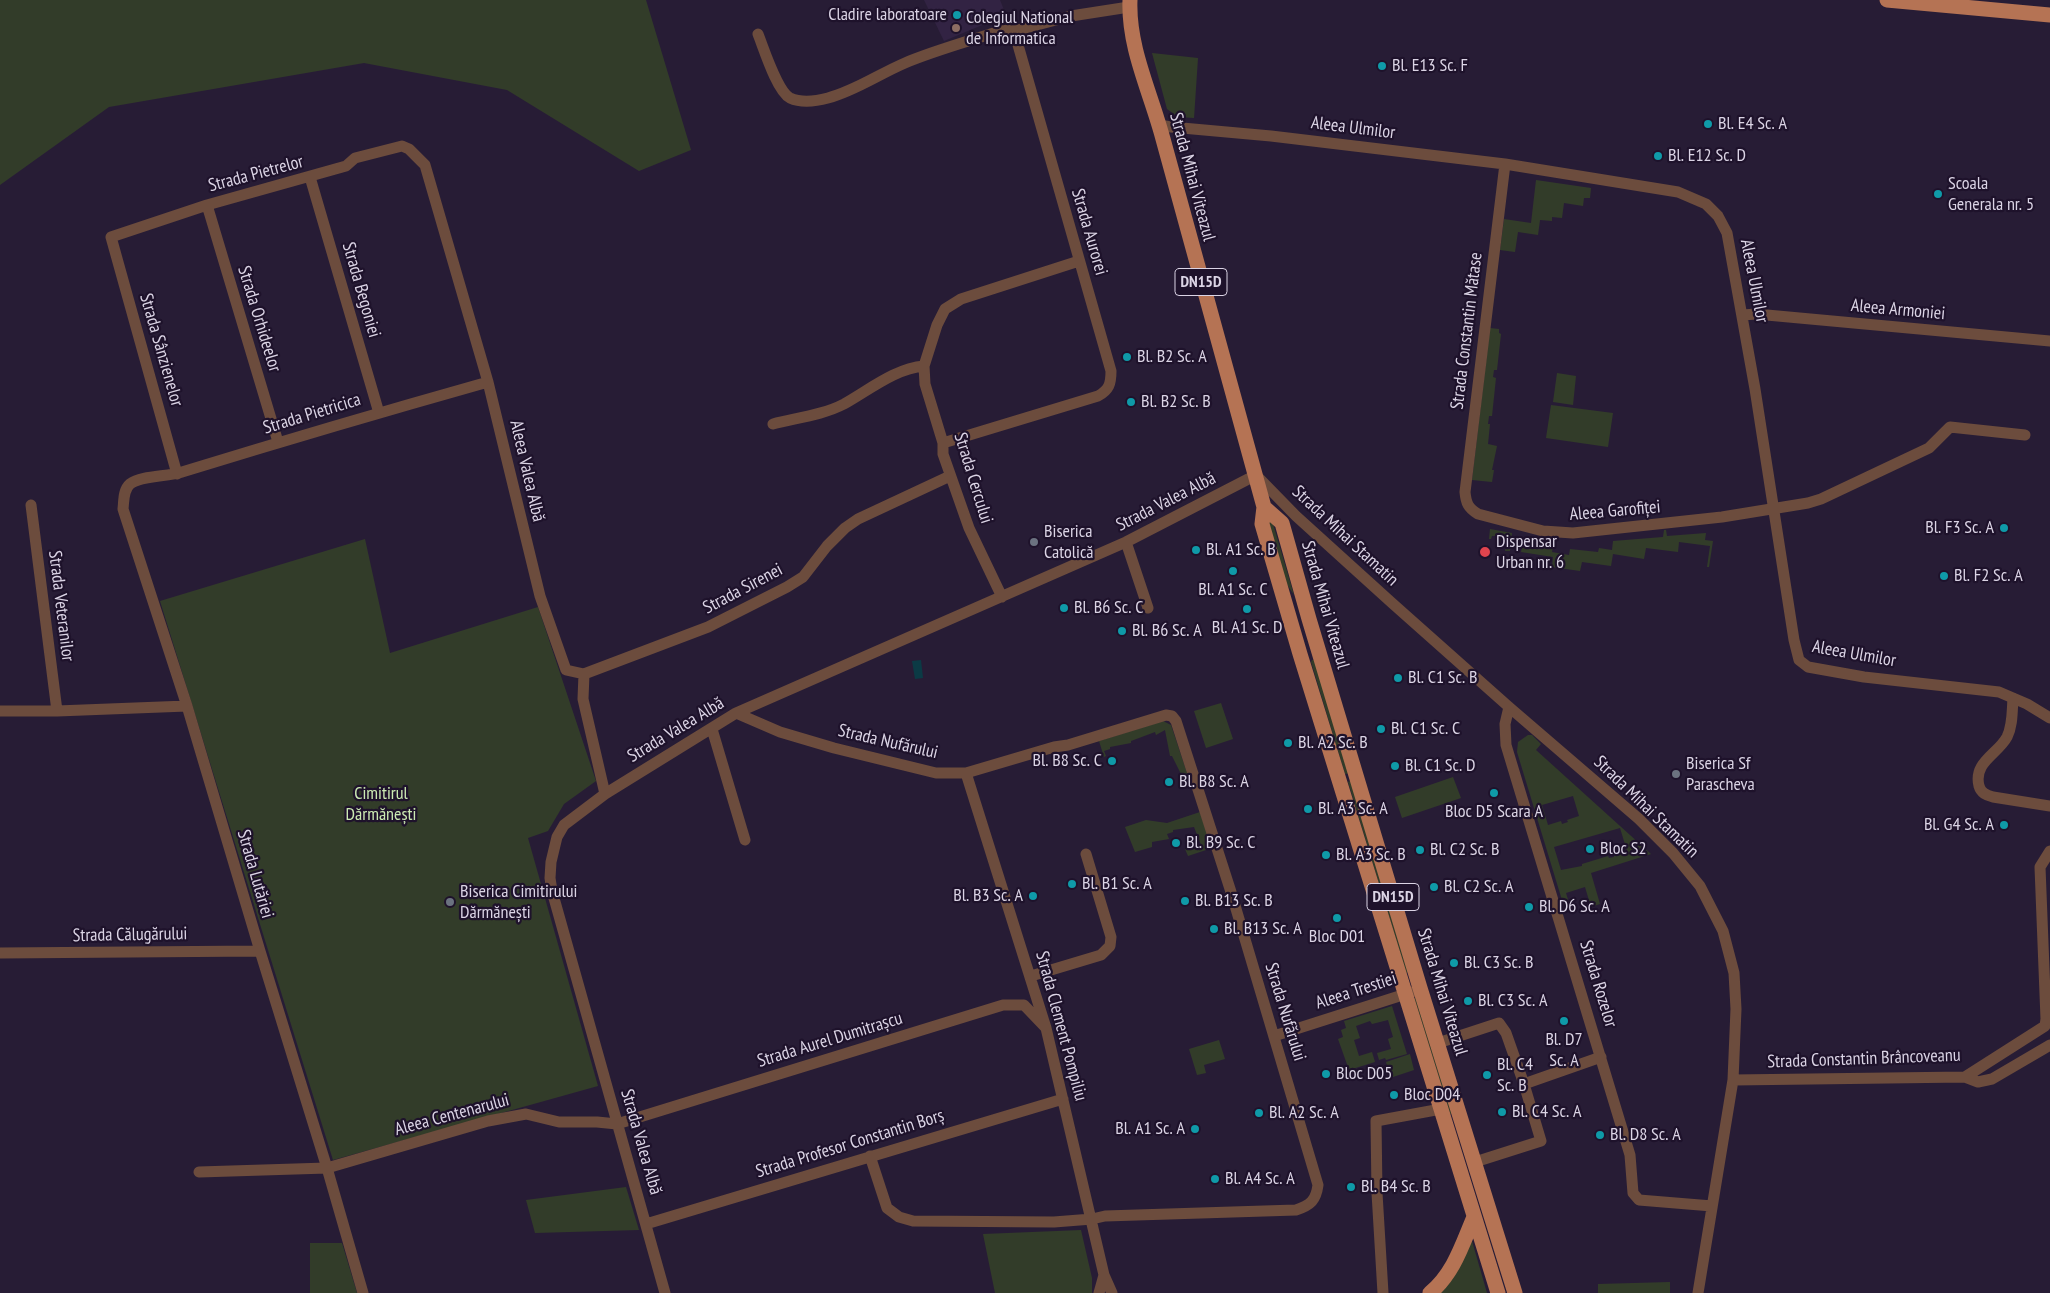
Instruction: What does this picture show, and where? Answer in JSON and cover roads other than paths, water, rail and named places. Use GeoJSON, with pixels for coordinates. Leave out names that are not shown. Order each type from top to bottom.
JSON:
{"type":"FeatureCollection","features":[{"type":"Feature","properties":{"kind":"main road"},"geometry":{"type":"LineString","coordinates":[[1887,0],[2050,15]]}},
{"type":"Feature","properties":{"kind":"main road","name":"Strada Mihai Viteazul"},"geometry":{"type":"LineString","coordinates":[[1130,3],[1131,24],[1138,58],[1159,124],[1206,301],[1256,475],[1264,507],[1262,524],[1498,1293]]}},
{"type":"Feature","properties":{"kind":"main road","name":"Strada Mihai Viteazul"},"geometry":{"type":"LineString","coordinates":[[1264,507],[1289,520],[1308,619],[1515,1293]]}},
{"type":"Feature","properties":{"kind":"main road"},"geometry":{"type":"LineString","coordinates":[[1453,1148],[1469,1142]]}},
{"type":"Feature","properties":{"kind":"main road"},"geometry":{"type":"LineString","coordinates":[[1430,1293],[1442,1281],[1456,1261],[1474,1217]]}},
{"type":"Feature","properties":{"kind":"street"},"geometry":{"type":"LineString","coordinates":[[758,34],[780,87],[790,98],[805,101],[828,98],[853,89],[912,60],[1003,30],[1014,31],[1130,3]]}},
{"type":"Feature","properties":{"kind":"street","name":"Strada Aurorei"},"geometry":{"type":"LineString","coordinates":[[944,443],[1098,396],[1107,391],[1111,383],[1112,372],[1014,31]]}},
{"type":"Feature","properties":{"kind":"street","name":"Aleea Ulmilor"},"geometry":{"type":"LineString","coordinates":[[1159,124],[1171,128],[1271,136],[1505,164],[1678,192],[1706,204],[1718,216],[1727,233],[1743,315],[1775,509],[1794,640],[1799,660],[1808,667],[1864,677],[1999,692],[2050,718]]}},
{"type":"Feature","properties":{"kind":"street","name":"Strada Pietrelor"},"geometry":{"type":"LineString","coordinates":[[111,237],[207,205],[346,166],[355,158],[402,146],[409,149]]}},
{"type":"Feature","properties":{"kind":"street","name":"Aleea Valea Albă"},"geometry":{"type":"LineString","coordinates":[[409,149],[425,166],[488,382],[540,596],[566,670],[584,674]]}},
{"type":"Feature","properties":{"kind":"street","name":"Strada Constantin Mătase"},"geometry":{"type":"LineString","coordinates":[[1466,502],[1465,492],[1505,164]]}},
{"type":"Feature","properties":{"kind":"street","name":"Strada Begoniei"},"geometry":{"type":"LineString","coordinates":[[310,177],[379,413]]}},
{"type":"Feature","properties":{"kind":"street","name":"Strada Orhideelor"},"geometry":{"type":"LineString","coordinates":[[207,205],[278,442]]}},
{"type":"Feature","properties":{"kind":"street","name":"Strada Sânzienelor"},"geometry":{"type":"LineString","coordinates":[[111,237],[177,474]]}},
{"type":"Feature","properties":{"kind":"street","name":"Strada Cercului"},"geometry":{"type":"LineString","coordinates":[[1002,596],[969,528],[950,476],[943,454],[944,443],[925,384],[924,366],[937,325],[945,310],[952,304],[961,299],[1079,261]]}},
{"type":"Feature","properties":{"kind":"street","name":"Aleea Armoniei"},"geometry":{"type":"LineString","coordinates":[[1743,315],[1756,314],[2050,341]]}},
{"type":"Feature","properties":{"kind":"street"},"geometry":{"type":"LineString","coordinates":[[773,424],[829,410],[908,369],[924,366]]}},
{"type":"Feature","properties":{"kind":"street","name":"Strada Pietricica"},"geometry":{"type":"LineString","coordinates":[[147,479],[177,474],[278,442],[488,382]]}},
{"type":"Feature","properties":{"kind":"street","name":"Aleea Garofiței"},"geometry":{"type":"LineString","coordinates":[[1466,502],[1470,509],[1478,514],[1543,531],[1573,533],[1722,517],[1775,509],[1821,499],[1929,448],[1950,427],[2025,435]]}},
{"type":"Feature","properties":{"kind":"street","name":"Strada Mihai Stamatin"},"geometry":{"type":"LineString","coordinates":[[1256,475],[1289,520],[1639,819],[1673,852],[1700,886],[1723,931],[1734,973],[1736,1009],[1733,1080],[1698,1293]]}},
{"type":"Feature","properties":{"kind":"street","name":"Strada Valea Albă"},"geometry":{"type":"LineString","coordinates":[[665,1293],[552,891],[550,878],[557,837],[564,825],[605,794],[736,713],[1126,542],[1256,475]]}},
{"type":"Feature","properties":{"kind":"street","name":"Strada Sirenei"},"geometry":{"type":"LineString","coordinates":[[584,674],[708,628],[787,587],[803,576],[845,528],[858,519],[950,476]]}},
{"type":"Feature","properties":{"kind":"street","name":"Strada Lutăriei"},"geometry":{"type":"LineString","coordinates":[[147,479],[130,485],[124,497],[123,509],[187,706],[260,951],[328,1168],[362,1293]]}},
{"type":"Feature","properties":{"kind":"street","name":"Strada Veteranilor"},"geometry":{"type":"LineString","coordinates":[[30,505],[57,711]]}},
{"type":"Feature","properties":{"kind":"street"},"geometry":{"type":"LineString","coordinates":[[1126,542],[1148,608]]}},
{"type":"Feature","properties":{"kind":"street"},"geometry":{"type":"LineString","coordinates":[[584,674],[583,699],[605,794]]}},
{"type":"Feature","properties":{"kind":"street"},"geometry":{"type":"LineString","coordinates":[[2013,698],[2009,734],[2004,742],[1982,764],[1978,782],[1981,791],[1986,796],[2050,806]]}},
{"type":"Feature","properties":{"kind":"street"},"geometry":{"type":"LineString","coordinates":[[0,711],[57,711],[187,706]]}},
{"type":"Feature","properties":{"kind":"street","name":"Strada Rozelor"},"geometry":{"type":"LineString","coordinates":[[1509,707],[1505,724],[1506,745],[1630,1156],[1633,1193],[1639,1200],[1712,1206]]}},
{"type":"Feature","properties":{"kind":"street","name":"Strada Nufărului"},"geometry":{"type":"LineString","coordinates":[[736,713],[780,732],[834,748],[936,773],[966,773],[1054,747],[1068,745],[1166,715],[1172,716],[1176,721],[1218,851],[1318,1185],[1316,1197],[1312,1202],[1296,1210],[1105,1216],[1054,1222],[913,1220],[899,1217],[887,1208],[870,1156]]}},
{"type":"Feature","properties":{"kind":"street"},"geometry":{"type":"LineString","coordinates":[[712,729],[745,840]]}},
{"type":"Feature","properties":{"kind":"street","name":"Strada Clement Pompiliu"},"geometry":{"type":"LineString","coordinates":[[966,773],[1046,1028],[1104,1274],[1099,1293]]}},
{"type":"Feature","properties":{"kind":"street","name":"Strada Constantin Brâncoveanu"},"geometry":{"type":"LineString","coordinates":[[1733,1080],[1965,1077],[2045,1026],[2040,867],[2050,851]]}},
{"type":"Feature","properties":{"kind":"street"},"geometry":{"type":"LineString","coordinates":[[1031,976],[1101,955],[1110,946],[1111,937],[1086,854]]}},
{"type":"Feature","properties":{"kind":"street","name":"Strada Călugărului"},"geometry":{"type":"LineString","coordinates":[[0,953],[260,951]]}},
{"type":"Feature","properties":{"kind":"street","name":"Aleea Trestiei"},"geometry":{"type":"LineString","coordinates":[[1274,1036],[1420,988]]}},
{"type":"Feature","properties":{"kind":"street","name":"Strada Aurel Dumitrașcu"},"geometry":{"type":"LineString","coordinates":[[617,1124],[1003,1006],[1024,1004],[1046,1028]]}},
{"type":"Feature","properties":{"kind":"street"},"geometry":{"type":"LineString","coordinates":[[1438,1043],[1500,1023],[1506,1033],[1542,1140],[1475,1162]]}},
{"type":"Feature","properties":{"kind":"street"},"geometry":{"type":"LineString","coordinates":[[1965,1077],[1978,1082],[1992,1079],[2050,1045]]}},
{"type":"Feature","properties":{"kind":"street"},"geometry":{"type":"LineString","coordinates":[[1524,1084],[1601,1057]]}},
{"type":"Feature","properties":{"kind":"street","name":"Strada Profesor Constantin Borș"},"geometry":{"type":"LineString","coordinates":[[646,1224],[1063,1098]]}},
{"type":"Feature","properties":{"kind":"street"},"geometry":{"type":"LineString","coordinates":[[1383,1293],[1377,1193],[1376,1121],[1441,1109]]}},
{"type":"Feature","properties":{"kind":"street","name":"Aleea Centenarului"},"geometry":{"type":"LineString","coordinates":[[199,1172],[328,1168],[510,1116],[526,1114],[559,1122],[617,1124]]}},
{"type":"Feature","properties":{"kind":"street"},"geometry":{"type":"LineString","coordinates":[[1104,1274],[1112,1293]]}},
{"type":"Feature","properties":{"kind":"water"},"geometry":{"type":"Polygon","coordinates":[[[921,660],[923,678],[915,679],[912,661],[921,660]]]}},
{"type":"Feature","properties":{"kind":"place","name":"Cladire laboratoare"},"geometry":{"type":"Point","coordinates":[957,15]}},
{"type":"Feature","properties":{"kind":"place","name":"Colegiul National de Informatica"},"geometry":{"type":"Point","coordinates":[956,28]}},
{"type":"Feature","properties":{"kind":"place","name":"Bl. E13 Sc. F"},"geometry":{"type":"Point","coordinates":[1382,66]}},
{"type":"Feature","properties":{"kind":"place","name":"Bl. E4 Sc. A"},"geometry":{"type":"Point","coordinates":[1708,124]}},
{"type":"Feature","properties":{"kind":"place","name":"Bl. E12 Sc. D"},"geometry":{"type":"Point","coordinates":[1658,156]}},
{"type":"Feature","properties":{"kind":"place","name":"Scoala Generala nr. 5"},"geometry":{"type":"Point","coordinates":[1938,194]}},
{"type":"Feature","properties":{"kind":"place","name":"Bl. B2 Sc. A"},"geometry":{"type":"Point","coordinates":[1127,357]}},
{"type":"Feature","properties":{"kind":"place","name":"Bl. B2 Sc. B"},"geometry":{"type":"Point","coordinates":[1131,402]}},
{"type":"Feature","properties":{"kind":"place","name":"Bl. F3 Sc. A"},"geometry":{"type":"Point","coordinates":[2004,528]}},
{"type":"Feature","properties":{"kind":"place","name":"Biserica Catolică"},"geometry":{"type":"Point","coordinates":[1034,542]}},
{"type":"Feature","properties":{"kind":"place","name":"Bl. A1 Sc. B"},"geometry":{"type":"Point","coordinates":[1196,550]}},
{"type":"Feature","properties":{"kind":"place","name":"Dispensar Urban nr. 6"},"geometry":{"type":"Point","coordinates":[1485,552]}},
{"type":"Feature","properties":{"kind":"place","name":"Bl. A1 Sc. C"},"geometry":{"type":"Point","coordinates":[1233,571]}},
{"type":"Feature","properties":{"kind":"place","name":"Bl. F2 Sc. A"},"geometry":{"type":"Point","coordinates":[1944,576]}},
{"type":"Feature","properties":{"kind":"place","name":"Bl. B6 Sc. C"},"geometry":{"type":"Point","coordinates":[1064,608]}},
{"type":"Feature","properties":{"kind":"place","name":"Bl. A1 Sc. D"},"geometry":{"type":"Point","coordinates":[1247,609]}},
{"type":"Feature","properties":{"kind":"place","name":"Bl. B6 Sc. A"},"geometry":{"type":"Point","coordinates":[1122,631]}},
{"type":"Feature","properties":{"kind":"place","name":"Bl. C1 Sc. B"},"geometry":{"type":"Point","coordinates":[1398,678]}},
{"type":"Feature","properties":{"kind":"place","name":"Bl. C1 Sc. C"},"geometry":{"type":"Point","coordinates":[1381,729]}},
{"type":"Feature","properties":{"kind":"place","name":"Bl. A2 Sc. B"},"geometry":{"type":"Point","coordinates":[1288,743]}},
{"type":"Feature","properties":{"kind":"place","name":"Bl. B8 Sc. C"},"geometry":{"type":"Point","coordinates":[1112,761]}},
{"type":"Feature","properties":{"kind":"place","name":"Bl. C1 Sc. D"},"geometry":{"type":"Point","coordinates":[1395,766]}},
{"type":"Feature","properties":{"kind":"place","name":"Biserica Sf Parascheva"},"geometry":{"type":"Point","coordinates":[1676,774]}},
{"type":"Feature","properties":{"kind":"place","name":"Bl. B8 Sc. A"},"geometry":{"type":"Point","coordinates":[1169,782]}},
{"type":"Feature","properties":{"kind":"place","name":"Bloc D5 Scara A"},"geometry":{"type":"Point","coordinates":[1494,793]}},
{"type":"Feature","properties":{"kind":"place","name":"Bl. A3 Sc. A"},"geometry":{"type":"Point","coordinates":[1308,809]}},
{"type":"Feature","properties":{"kind":"place","name":"Bl. G4 Sc. A"},"geometry":{"type":"Point","coordinates":[2004,825]}},
{"type":"Feature","properties":{"kind":"place","name":"Bl. B9 Sc. C"},"geometry":{"type":"Point","coordinates":[1176,843]}},
{"type":"Feature","properties":{"kind":"place","name":"Bloc S2"},"geometry":{"type":"Point","coordinates":[1590,849]}},
{"type":"Feature","properties":{"kind":"place","name":"Bl. C2 Sc. B"},"geometry":{"type":"Point","coordinates":[1420,850]}},
{"type":"Feature","properties":{"kind":"place","name":"Bl. A3 Sc. B"},"geometry":{"type":"Point","coordinates":[1326,855]}},
{"type":"Feature","properties":{"kind":"place","name":"Bl. B1 Sc. A"},"geometry":{"type":"Point","coordinates":[1072,884]}},
{"type":"Feature","properties":{"kind":"place","name":"Bl. C2 Sc. A"},"geometry":{"type":"Point","coordinates":[1434,887]}},
{"type":"Feature","properties":{"kind":"place","name":"Bl. B3 Sc. A"},"geometry":{"type":"Point","coordinates":[1033,896]}},
{"type":"Feature","properties":{"kind":"place","name":"Bl. B13 Sc. B"},"geometry":{"type":"Point","coordinates":[1185,901]}},
{"type":"Feature","properties":{"kind":"place","name":"Biserica Cimitirului Dărmănești"},"geometry":{"type":"Point","coordinates":[450,902]}},
{"type":"Feature","properties":{"kind":"place","name":"Bl. D6 Sc. A"},"geometry":{"type":"Point","coordinates":[1529,907]}},
{"type":"Feature","properties":{"kind":"place","name":"Bloc D01"},"geometry":{"type":"Point","coordinates":[1337,918]}},
{"type":"Feature","properties":{"kind":"place","name":"Bl. B13 Sc. A"},"geometry":{"type":"Point","coordinates":[1214,929]}},
{"type":"Feature","properties":{"kind":"place","name":"Bl. C3 Sc. B"},"geometry":{"type":"Point","coordinates":[1454,963]}},
{"type":"Feature","properties":{"kind":"place","name":"Bl. C3 Sc. A"},"geometry":{"type":"Point","coordinates":[1468,1001]}},
{"type":"Feature","properties":{"kind":"place","name":"Bl. D7 Sc. A"},"geometry":{"type":"Point","coordinates":[1564,1021]}},
{"type":"Feature","properties":{"kind":"place","name":"Bloc D05"},"geometry":{"type":"Point","coordinates":[1326,1074]}},
{"type":"Feature","properties":{"kind":"place","name":"Bl. C4 Sc. B"},"geometry":{"type":"Point","coordinates":[1487,1075]}},
{"type":"Feature","properties":{"kind":"place","name":"Bloc D04"},"geometry":{"type":"Point","coordinates":[1394,1095]}},
{"type":"Feature","properties":{"kind":"place","name":"Bl. C4 Sc. A"},"geometry":{"type":"Point","coordinates":[1502,1112]}},
{"type":"Feature","properties":{"kind":"place","name":"Bl. A2 Sc. A"},"geometry":{"type":"Point","coordinates":[1259,1113]}},
{"type":"Feature","properties":{"kind":"place","name":"Bl. A1 Sc. A"},"geometry":{"type":"Point","coordinates":[1195,1129]}},
{"type":"Feature","properties":{"kind":"place","name":"Bl. D8 Sc. A"},"geometry":{"type":"Point","coordinates":[1600,1135]}},
{"type":"Feature","properties":{"kind":"place","name":"Bl. A4 Sc. A"},"geometry":{"type":"Point","coordinates":[1215,1179]}},
{"type":"Feature","properties":{"kind":"place","name":"Bl. B4 Sc. B"},"geometry":{"type":"Point","coordinates":[1351,1187]}},
{"type":"Feature","properties":{"kind":"park label","name":"Cimitirul Dărmănești"},"geometry":{"type":"Point","coordinates":[381,804]}}]}
